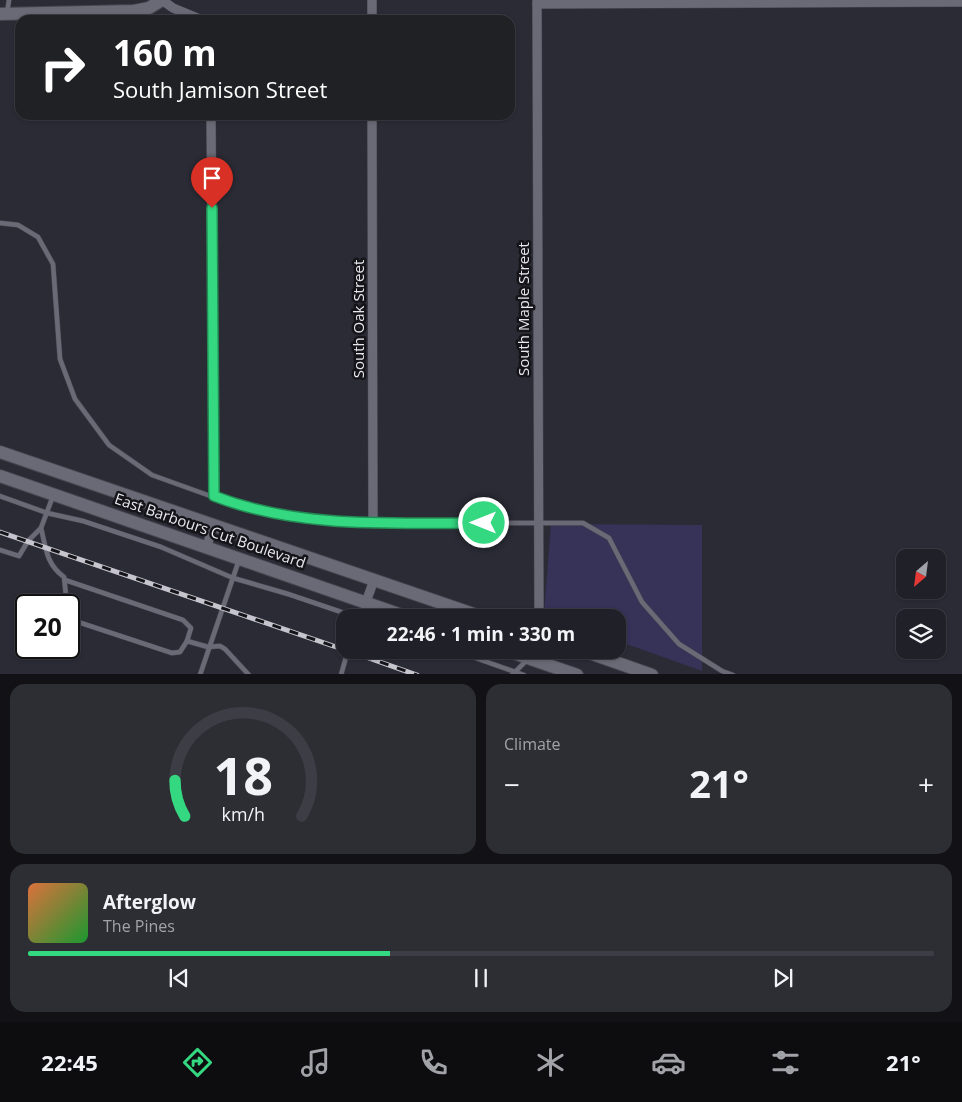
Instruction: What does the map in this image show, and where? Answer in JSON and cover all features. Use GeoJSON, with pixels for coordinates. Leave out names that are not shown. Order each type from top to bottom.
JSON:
{"type":"FeatureCollection","features":[{"type":"Feature","properties":{"kind":"street"},"geometry":{"type":"LineString","coordinates":[[3,14],[134,12],[150,8],[162,0],[173,8],[190,15]]}},
{"type":"Feature","properties":{"kind":"street"},"geometry":{"type":"LineString","coordinates":[[372,0],[372,15]]}},
{"type":"Feature","properties":{"kind":"street"},"geometry":{"type":"LineString","coordinates":[[537,2],[958,1]]}},
{"type":"Feature","properties":{"kind":"street","name":"South Maple Street"},"geometry":{"type":"LineString","coordinates":[[537,2],[539,609]]}},
{"type":"Feature","properties":{"kind":"street"},"geometry":{"type":"LineString","coordinates":[[211,120],[214,496]]}},
{"type":"Feature","properties":{"kind":"street","name":"South Oak Street"},"geometry":{"type":"LineString","coordinates":[[372,120],[374,523]]}},
{"type":"Feature","properties":{"kind":"street","name":"East Barbours Cut Boulevard"},"geometry":{"type":"LineString","coordinates":[[0,452],[459,609]]}},
{"type":"Feature","properties":{"kind":"street"},"geometry":{"type":"LineString","coordinates":[[53,494],[61,472]]}},
{"type":"Feature","properties":{"kind":"street","name":"East Barbours Cut Boulevard"},"geometry":{"type":"LineString","coordinates":[[0,476],[385,609]]}},
{"type":"Feature","properties":{"kind":"street"},"geometry":{"type":"LineString","coordinates":[[206,547],[213,524]]}},
{"type":"Feature","properties":{"kind":"street"},"geometry":{"type":"LineString","coordinates":[[366,602],[374,580]]}},
{"type":"Feature","properties":{"kind":"street"},"geometry":{"type":"LineString","coordinates":[[542,659],[577,674]]}},
{"type":"Feature","properties":{"kind":"street"},"geometry":{"type":"LineString","coordinates":[[608,659],[652,674]]}},
{"type":"Feature","properties":{"kind":"lane"},"geometry":{"type":"LineString","coordinates":[[3,14],[10,0]]}},
{"type":"Feature","properties":{"kind":"lane"},"geometry":{"type":"LineString","coordinates":[[0,223],[18,225],[38,237],[53,264],[60,359],[75,399],[109,445],[152,475],[227,502],[291,517],[374,523],[583,523],[609,538],[642,602],[679,644],[722,671],[733,674]]}},
{"type":"Feature","properties":{"kind":"lane"},"geometry":{"type":"LineString","coordinates":[[0,550],[19,556],[28,541],[41,528],[53,494]]}},
{"type":"Feature","properties":{"kind":"lane"},"geometry":{"type":"LineString","coordinates":[[0,496],[161,547],[233,578],[336,610]]}},
{"type":"Feature","properties":{"kind":"lane"},"geometry":{"type":"LineString","coordinates":[[41,528],[50,562],[56,571],[64,577],[66,594]]}},
{"type":"Feature","properties":{"kind":"lane"},"geometry":{"type":"LineString","coordinates":[[200,674],[240,558]]}},
{"type":"Feature","properties":{"kind":"lane"},"geometry":{"type":"LineString","coordinates":[[65,580],[183,620],[191,628],[187,641],[180,652],[172,653],[80,623]]}},
{"type":"Feature","properties":{"kind":"lane"},"geometry":{"type":"LineString","coordinates":[[363,609],[366,602]]}},
{"type":"Feature","properties":{"kind":"lane"},"geometry":{"type":"LineString","coordinates":[[187,641],[208,647],[220,646],[249,674]]}},
{"type":"Feature","properties":{"kind":"lane"},"geometry":{"type":"LineString","coordinates":[[341,674],[345,659]]}},
{"type":"Feature","properties":{"kind":"lane"},"geometry":{"type":"LineString","coordinates":[[477,659],[514,673],[524,674]]}},
{"type":"Feature","properties":{"kind":"lane"},"geometry":{"type":"LineString","coordinates":[[514,673],[527,659]]}},
{"type":"Feature","properties":{"kind":"shaded area"},"geometry":{"type":"Polygon","coordinates":[[[551,524],[702,525],[702,671],[626,644],[626,609],[544,609],[551,524]]]}},
{"type":"Feature","properties":{"kind":"railway"},"geometry":{"type":"LineString","coordinates":[[0,532],[336,647]]}},
{"type":"Feature","properties":{"kind":"railway"},"geometry":{"type":"LineString","coordinates":[[372,659],[414,674]]}},
{"type":"Feature","properties":{"kind":"route"},"geometry":{"type":"LineString","coordinates":[[212,208],[214,496],[227,502],[291,517],[374,523],[484,523]]}}]}
